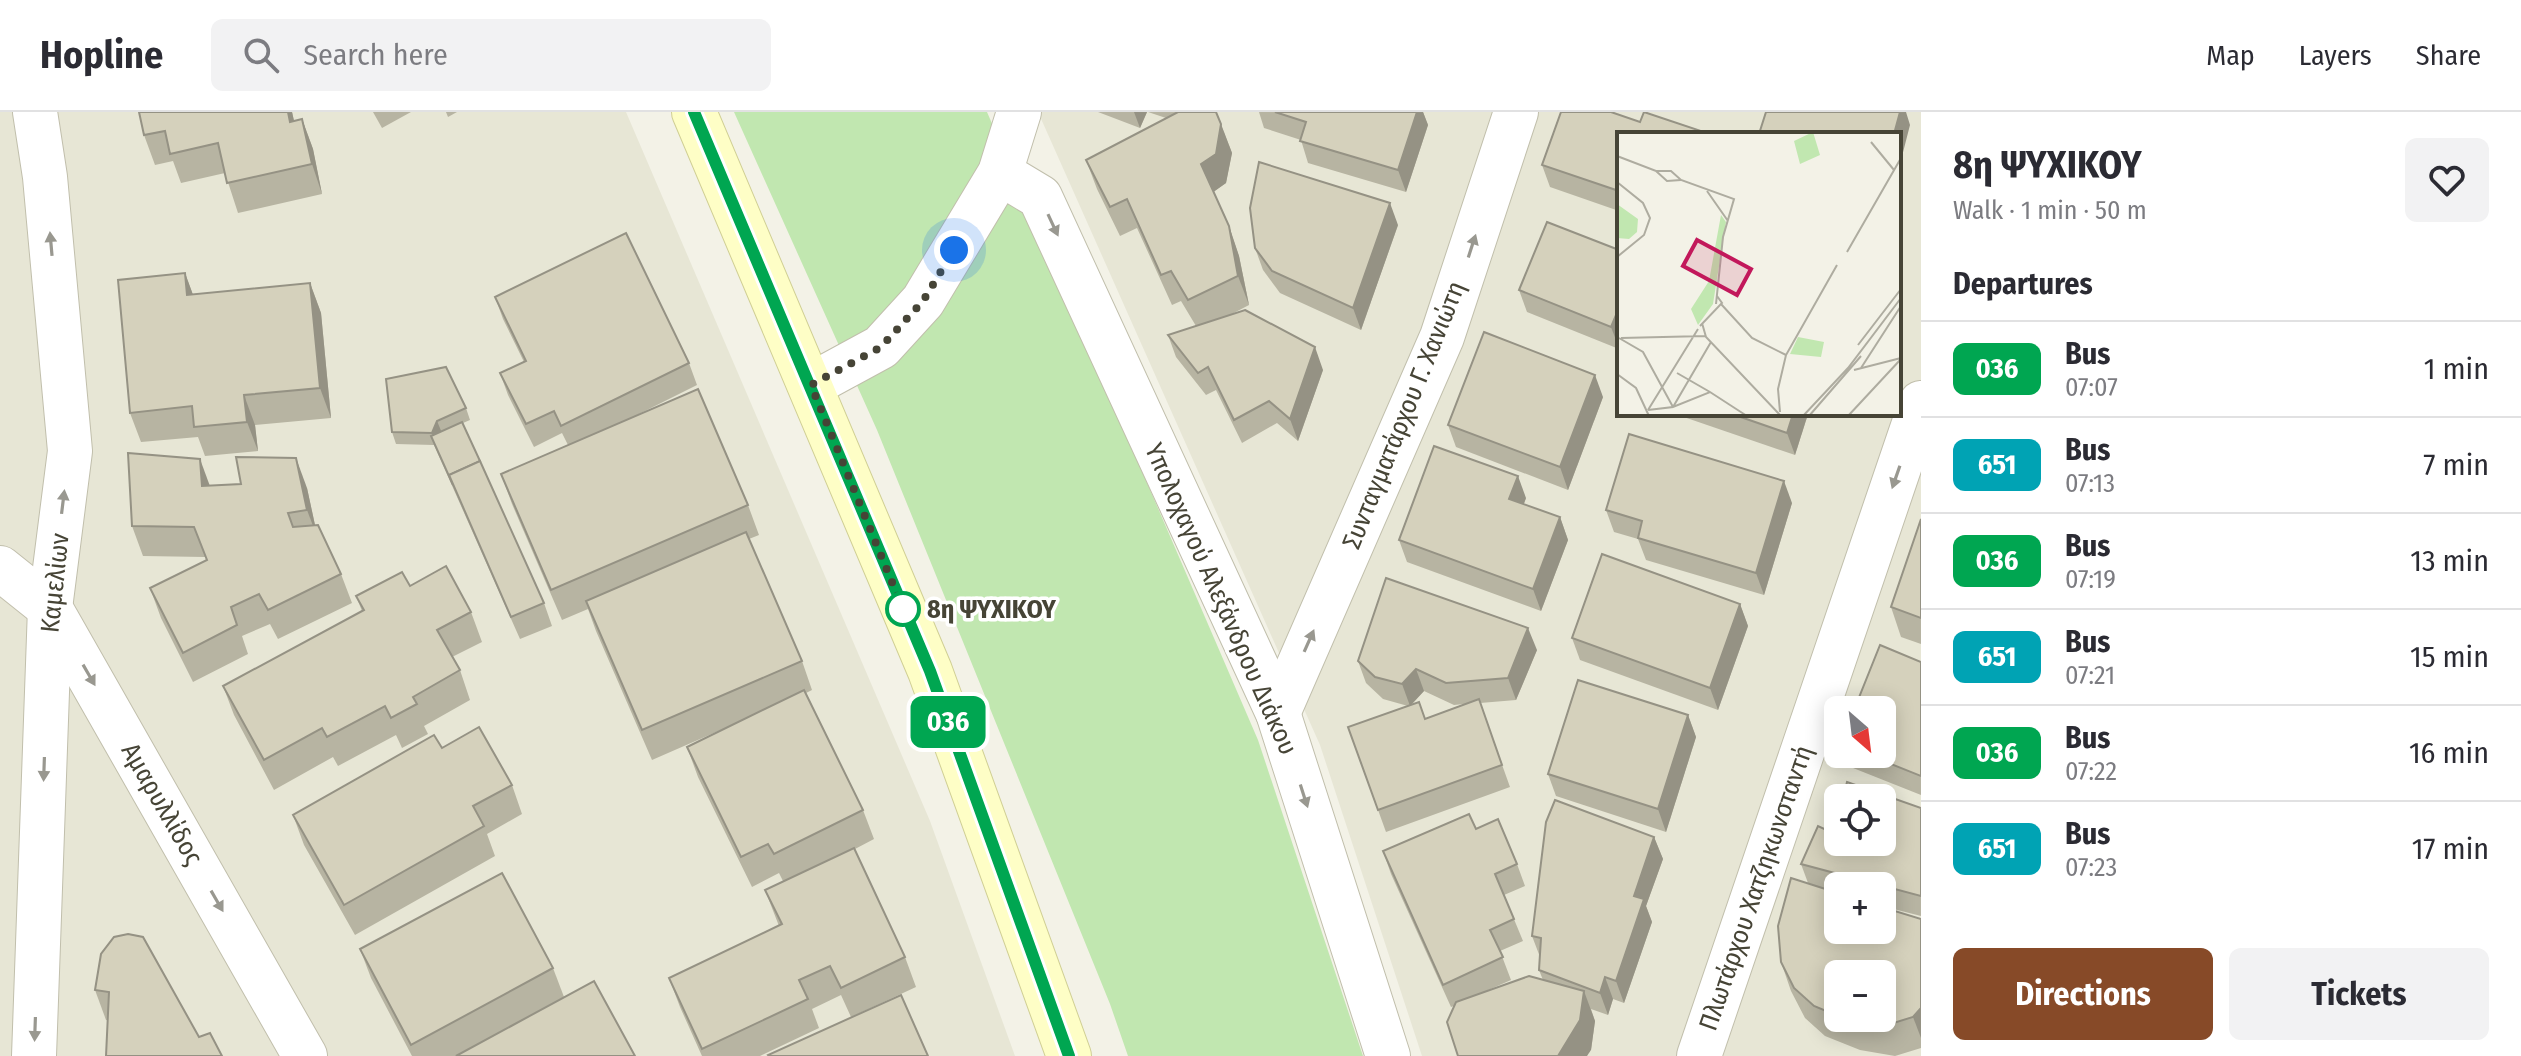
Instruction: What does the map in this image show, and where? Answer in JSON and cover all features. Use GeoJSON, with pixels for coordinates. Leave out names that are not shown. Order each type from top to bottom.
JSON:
{"type":"FeatureCollection","features":[{"type":"Feature","properties":{"kind":"main road"},"geometry":{"type":"LineString","coordinates":[[694,112],[930,671],[1069,1056]]}},
{"type":"Feature","properties":{"kind":"street","name":"Καμελίων"},"geometry":{"type":"LineString","coordinates":[[34,1056],[50,608],[70,451],[45,177],[35,112]]}},
{"type":"Feature","properties":{"kind":"street"},"geometry":{"type":"LineString","coordinates":[[811,385],[881,347],[923,301],[1000,173],[1019,112]]}},
{"type":"Feature","properties":{"kind":"street","name":"Συνταγματάρχου Γ. Χανιώτη"},"geometry":{"type":"LineString","coordinates":[[1278,713],[1442,337],[1516,112]]}},
{"type":"Feature","properties":{"kind":"street","name":"Υπολοχαγού Αλεξάνδρου Διάκου"},"geometry":{"type":"LineString","coordinates":[[1000,173],[1040,197],[1278,713],[1388,1056]]}},
{"type":"Feature","properties":{"kind":"street","name":"Πλωτάρχου Χατζηκωνσταντή"},"geometry":{"type":"LineString","coordinates":[[1699,1056],[1921,403]]}},
{"type":"Feature","properties":{"kind":"street","name":"Αμαρυλλίδος"},"geometry":{"type":"LineString","coordinates":[[0,568],[50,608],[305,1056]]}},
{"type":"Feature","properties":{"kind":"shaded area"},"geometry":{"type":"Polygon","coordinates":[[[0,112],[626,112],[930,821],[1015,1056],[0,1056],[0,112]]]}},
{"type":"Feature","properties":{"kind":"shaded area"},"geometry":{"type":"Polygon","coordinates":[[[1038,112],[1921,112],[1921,1056],[1422,1056],[1320,745],[1038,112]]]}},
{"type":"Feature","properties":{"kind":"green space"},"geometry":{"type":"Polygon","coordinates":[[[734,112],[987,112],[1258,740],[1363,1056],[1128,1056],[1110,1004],[877,430],[734,112]]]}},
{"type":"Feature","properties":{"kind":"building"},"geometry":{"type":"Polygon","coordinates":[[[139,112],[288,112],[290,122],[302,119],[312,164],[227,183],[218,143],[170,154],[165,131],[144,135],[139,112]]]}},
{"type":"Feature","properties":{"kind":"building"},"geometry":{"type":"Polygon","coordinates":[[[1178,112],[1216,112],[1221,124],[1216,154],[1201,164],[1229,226],[1238,276],[1188,300],[1171,271],[1161,275],[1127,199],[1110,207],[1086,160],[1178,112]]]}},
{"type":"Feature","properties":{"kind":"building"},"geometry":{"type":"Polygon","coordinates":[[[1275,112],[1417,112],[1398,170],[1300,141],[1306,122],[1275,112]]]}},
{"type":"Feature","properties":{"kind":"building"},"geometry":{"type":"Polygon","coordinates":[[[1561,112],[1611,112],[1640,122],[1644,112],[1704,132],[1617,132],[1617,190],[1542,165],[1561,112]]]}},
{"type":"Feature","properties":{"kind":"building"},"geometry":{"type":"Polygon","coordinates":[[[1766,112],[1900,112],[1895,132],[1760,132],[1766,112]]]}},
{"type":"Feature","properties":{"kind":"building"},"geometry":{"type":"Polygon","coordinates":[[[1259,162],[1390,203],[1353,308],[1272,271],[1255,248],[1250,208],[1259,162]]]}},
{"type":"Feature","properties":{"kind":"building"},"geometry":{"type":"Polygon","coordinates":[[[1547,222],[1617,249],[1617,313],[1611,327],[1519,290],[1547,222]]]}},
{"type":"Feature","properties":{"kind":"building"},"geometry":{"type":"Polygon","coordinates":[[[626,233],[689,363],[561,426],[554,411],[526,424],[500,373],[526,361],[495,297],[626,233]]]}},
{"type":"Feature","properties":{"kind":"building"},"geometry":{"type":"Polygon","coordinates":[[[185,273],[187,295],[310,283],[320,388],[244,395],[247,422],[194,427],[192,406],[130,413],[118,280],[185,273]]]}},
{"type":"Feature","properties":{"kind":"building"},"geometry":{"type":"Polygon","coordinates":[[[1245,310],[1315,347],[1290,419],[1269,401],[1234,420],[1208,367],[1198,373],[1168,335],[1245,310]]]}},
{"type":"Feature","properties":{"kind":"building"},"geometry":{"type":"Polygon","coordinates":[[[1484,332],[1595,375],[1560,467],[1448,425],[1484,332]]]}},
{"type":"Feature","properties":{"kind":"building"},"geometry":{"type":"Polygon","coordinates":[[[446,367],[466,408],[437,421],[432,433],[392,432],[386,379],[446,367]]]}},
{"type":"Feature","properties":{"kind":"building"},"geometry":{"type":"Polygon","coordinates":[[[698,389],[748,505],[551,590],[501,474],[698,389]]]}},
{"type":"Feature","properties":{"kind":"building"},"geometry":{"type":"Polygon","coordinates":[[[1738,416],[1792,416],[1787,433],[1738,416]]]}},
{"type":"Feature","properties":{"kind":"building"},"geometry":{"type":"Polygon","coordinates":[[[462,422],[480,461],[449,475],[453,485],[431,436],[462,422]]]}},
{"type":"Feature","properties":{"kind":"building"},"geometry":{"type":"Polygon","coordinates":[[[1629,434],[1784,481],[1756,573],[1638,538],[1642,521],[1606,510],[1629,434]]]}},
{"type":"Feature","properties":{"kind":"building"},"geometry":{"type":"Polygon","coordinates":[[[1434,446],[1518,476],[1509,499],[1560,517],[1533,589],[1399,540],[1434,446]]]}},
{"type":"Feature","properties":{"kind":"building"},"geometry":{"type":"Polygon","coordinates":[[[128,453],[200,459],[202,486],[241,484],[236,457],[296,458],[307,510],[288,513],[293,527],[318,525],[341,574],[268,610],[259,594],[231,607],[237,625],[183,653],[150,588],[207,560],[194,527],[132,526],[128,453]]]}},
{"type":"Feature","properties":{"kind":"building"},"geometry":{"type":"Polygon","coordinates":[[[480,461],[544,603],[511,617],[449,475],[480,461]]]}},
{"type":"Feature","properties":{"kind":"building"},"geometry":{"type":"Polygon","coordinates":[[[1921,519],[1921,618],[1891,607],[1921,519]]]}},
{"type":"Feature","properties":{"kind":"building"},"geometry":{"type":"Polygon","coordinates":[[[746,532],[802,661],[642,730],[586,601],[746,532]]]}},
{"type":"Feature","properties":{"kind":"building"},"geometry":{"type":"Polygon","coordinates":[[[1602,554],[1740,604],[1710,688],[1572,638],[1602,554]]]}},
{"type":"Feature","properties":{"kind":"building"},"geometry":{"type":"Polygon","coordinates":[[[446,566],[471,612],[437,630],[460,670],[413,697],[417,704],[391,718],[385,706],[327,737],[322,728],[264,760],[223,686],[364,610],[356,596],[402,572],[410,586],[446,566]]]}},
{"type":"Feature","properties":{"kind":"building"},"geometry":{"type":"Polygon","coordinates":[[[1386,578],[1528,628],[1508,678],[1446,683],[1416,669],[1402,684],[1375,677],[1358,661],[1386,578]]]}},
{"type":"Feature","properties":{"kind":"building"},"geometry":{"type":"Polygon","coordinates":[[[1880,645],[1921,662],[1921,776],[1896,766],[1896,696],[1860,696],[1880,645]]]}},
{"type":"Feature","properties":{"kind":"building"},"geometry":{"type":"Polygon","coordinates":[[[1578,680],[1688,715],[1658,809],[1548,774],[1578,680]]]}},
{"type":"Feature","properties":{"kind":"building"},"geometry":{"type":"Polygon","coordinates":[[[804,690],[863,810],[774,854],[768,844],[741,857],[687,747],[804,690]]]}},
{"type":"Feature","properties":{"kind":"building"},"geometry":{"type":"Polygon","coordinates":[[[1479,699],[1502,765],[1378,810],[1348,727],[1419,702],[1425,719],[1479,699]]]}},
{"type":"Feature","properties":{"kind":"building"},"geometry":{"type":"Polygon","coordinates":[[[479,727],[512,785],[473,806],[484,826],[344,905],[293,815],[434,735],[442,748],[479,727]]]}},
{"type":"Feature","properties":{"kind":"building"},"geometry":{"type":"Polygon","coordinates":[[[1896,799],[1921,808],[1921,896],[1896,889],[1896,872],[1831,872],[1801,864],[1818,826],[1824,829],[1824,856],[1896,856],[1896,799]]]}},
{"type":"Feature","properties":{"kind":"building"},"geometry":{"type":"Polygon","coordinates":[[[1555,800],[1654,837],[1634,896],[1644,899],[1616,981],[1605,977],[1600,993],[1539,970],[1541,938],[1532,936],[1546,822],[1555,800]]]}},
{"type":"Feature","properties":{"kind":"building"},"geometry":{"type":"Polygon","coordinates":[[[1469,814],[1476,829],[1498,819],[1517,864],[1495,874],[1514,919],[1490,930],[1503,957],[1443,985],[1383,851],[1469,814]]]}},
{"type":"Feature","properties":{"kind":"building"},"geometry":{"type":"Polygon","coordinates":[[[854,848],[905,957],[841,988],[830,966],[799,980],[808,999],[702,1049],[669,978],[782,924],[765,890],[854,848]]]}},
{"type":"Feature","properties":{"kind":"building"},"geometry":{"type":"Polygon","coordinates":[[[502,873],[553,968],[411,1045],[360,949],[502,873]]]}},
{"type":"Feature","properties":{"kind":"building"},"geometry":{"type":"Polygon","coordinates":[[[1791,878],[1824,889],[1824,944],[1896,944],[1896,911],[1921,919],[1921,1008],[1913,1017],[1896,1022],[1896,960],[1824,960],[1824,1010],[1814,1006],[1794,988],[1781,962],[1778,926],[1791,878]]]}},
{"type":"Feature","properties":{"kind":"building"},"geometry":{"type":"Polygon","coordinates":[[[128,934],[143,937],[199,1037],[210,1033],[222,1056],[106,1056],[109,992],[95,990],[101,954],[114,937],[128,934]]]}},
{"type":"Feature","properties":{"kind":"building"},"geometry":{"type":"Polygon","coordinates":[[[1529,976],[1584,991],[1580,1020],[1558,1056],[1458,1056],[1447,1022],[1456,1002],[1529,976]]]}},
{"type":"Feature","properties":{"kind":"building"},"geometry":{"type":"Polygon","coordinates":[[[594,981],[635,1056],[456,1056],[594,981]]]}},
{"type":"Feature","properties":{"kind":"building"},"geometry":{"type":"Polygon","coordinates":[[[901,995],[928,1056],[768,1055],[901,995]]]}},
{"type":"Feature","properties":{"kind":"bus line","name":"036"},"geometry":{"type":"LineString","coordinates":[[694,112],[930,671],[1069,1056]]}},
{"type":"Feature","properties":{"kind":"place","name":"8η ΨΥΧΙΚΟΥ"},"geometry":{"type":"Point","coordinates":[903,609]}},
{"type":"Feature","properties":{"kind":"route"},"geometry":{"type":"LineString","coordinates":[[903,609],[811,385],[881,347],[923,301],[954,250]]}}]}
